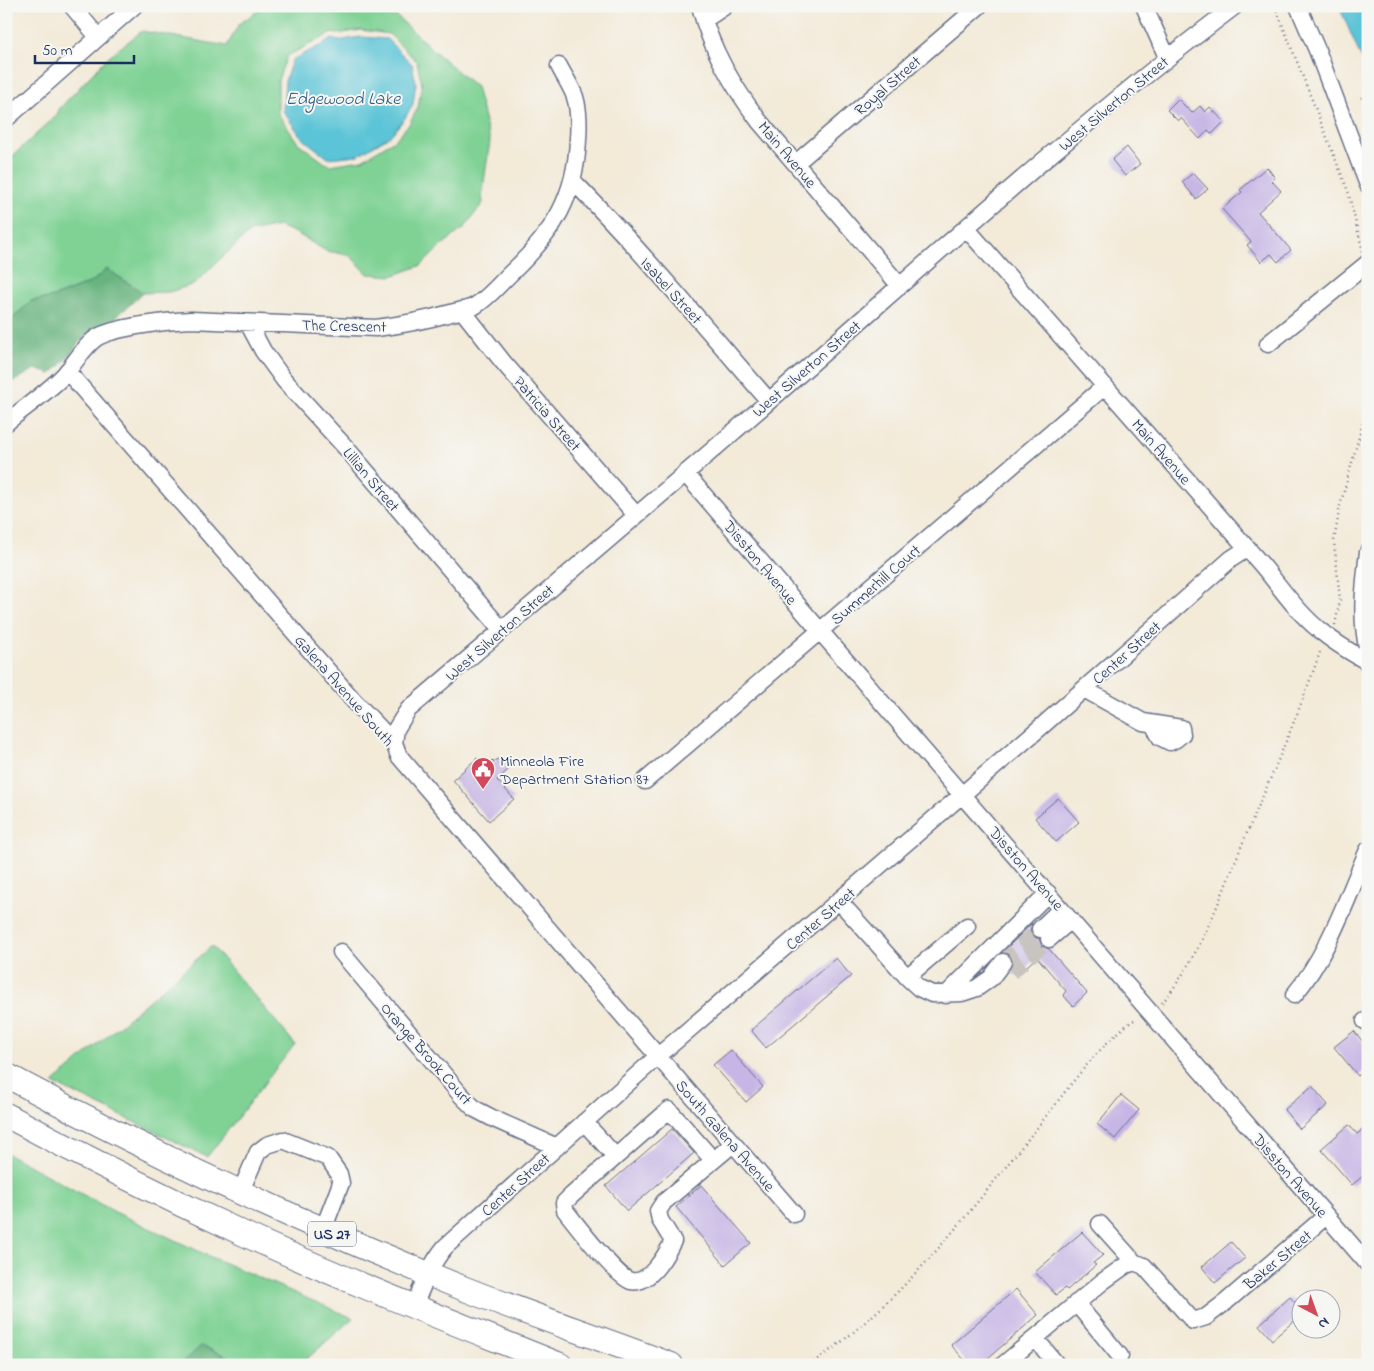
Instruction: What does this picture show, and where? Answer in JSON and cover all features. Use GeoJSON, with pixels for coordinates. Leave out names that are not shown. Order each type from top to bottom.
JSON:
{"type":"FeatureCollection","features":[{"type":"Feature","properties":{"kind":"highway","name":"US 27"},"geometry":{"type":"LineString","coordinates":[[6,1075],[127,1139],[323,1230],[500,1303],[671,1365]]}},
{"type":"Feature","properties":{"kind":"highway","name":"US 27"},"geometry":{"type":"LineString","coordinates":[[6,1114],[112,1170],[297,1257],[560,1365]]}},
{"type":"Feature","properties":{"kind":"street"},"geometry":{"type":"LineString","coordinates":[[72,6],[98,37]]}},
{"type":"Feature","properties":{"kind":"street"},"geometry":{"type":"LineString","coordinates":[[6,119],[134,6]]}},
{"type":"Feature","properties":{"kind":"street"},"geometry":{"type":"LineString","coordinates":[[702,13],[725,6]]}},
{"type":"Feature","properties":{"kind":"street","name":"Royal Street"},"geometry":{"type":"LineString","coordinates":[[796,164],[979,6]]}},
{"type":"Feature","properties":{"kind":"street"},"geometry":{"type":"LineString","coordinates":[[1144,6],[1167,57]]}},
{"type":"Feature","properties":{"kind":"street","name":"West Silverton Street"},"geometry":{"type":"LineString","coordinates":[[394,743],[396,729],[408,710],[769,401],[966,228],[1167,57],[1235,6]]}},
{"type":"Feature","properties":{"kind":"street"},"geometry":{"type":"LineString","coordinates":[[1298,6],[1317,50],[1368,186]]}},
{"type":"Feature","properties":{"kind":"street","name":"Main Avenue"},"geometry":{"type":"LineString","coordinates":[[702,13],[714,50],[739,94],[900,286]]}},
{"type":"Feature","properties":{"kind":"street","name":"The Crescent"},"geometry":{"type":"LineString","coordinates":[[6,423],[61,378],[85,347],[104,334],[168,321],[191,320],[376,328],[404,325],[472,307],[482,301],[537,245],[559,214],[573,181],[578,157],[578,109],[574,95],[559,66]]}},
{"type":"Feature","properties":{"kind":"street","name":"Isabel Street"},"geometry":{"type":"LineString","coordinates":[[573,181],[680,298],[769,401]]}},
{"type":"Feature","properties":{"kind":"street","name":"Main Avenue"},"geometry":{"type":"LineString","coordinates":[[966,228],[1248,548],[1297,607],[1316,627],[1368,662]]}},
{"type":"Feature","properties":{"kind":"street"},"geometry":{"type":"LineString","coordinates":[[1268,344],[1367,264]]}},
{"type":"Feature","properties":{"kind":"street","name":"Patricia Street"},"geometry":{"type":"LineString","coordinates":[[462,310],[503,362],[636,515]]}},
{"type":"Feature","properties":{"kind":"street","name":"Lillian Street"},"geometry":{"type":"LineString","coordinates":[[248,322],[263,351],[284,380],[347,449],[502,630]]}},
{"type":"Feature","properties":{"kind":"street","name":"Galena Avenue South"},"geometry":{"type":"LineString","coordinates":[[67,371],[354,701],[394,743],[399,756],[657,1057]]}},
{"type":"Feature","properties":{"kind":"street","name":"Summerhill Court"},"geometry":{"type":"LineString","coordinates":[[645,781],[1105,386]]}},
{"type":"Feature","properties":{"kind":"street","name":"Disston Avenue"},"geometry":{"type":"LineString","coordinates":[[685,473],[1368,1264]]}},
{"type":"Feature","properties":{"kind":"street","name":"Center Street"},"geometry":{"type":"LineString","coordinates":[[414,1306],[427,1274],[445,1248],[556,1146],[1084,689],[1231,559],[1248,548]]}},
{"type":"Feature","properties":{"kind":"street"},"geometry":{"type":"LineString","coordinates":[[1368,552],[1363,626],[1368,651]]}},
{"type":"Feature","properties":{"kind":"street"},"geometry":{"type":"LineString","coordinates":[[1084,689],[1143,722],[1154,724]]}},
{"type":"Feature","properties":{"kind":"street"},"geometry":{"type":"LineString","coordinates":[[1294,996],[1308,979],[1324,952],[1368,850]]}},
{"type":"Feature","properties":{"kind":"street"},"geometry":{"type":"LineString","coordinates":[[946,995],[1048,893]]}},
{"type":"Feature","properties":{"kind":"street"},"geometry":{"type":"LineString","coordinates":[[839,901],[907,976],[920,988],[932,994],[962,993],[976,988],[1007,967]]}},
{"type":"Feature","properties":{"kind":"street"},"geometry":{"type":"LineString","coordinates":[[1044,934],[1066,915]]}},
{"type":"Feature","properties":{"kind":"street"},"geometry":{"type":"LineString","coordinates":[[907,976],[967,926]]}},
{"type":"Feature","properties":{"kind":"street","name":"Orange Brook Court"},"geometry":{"type":"LineString","coordinates":[[340,952],[461,1095],[476,1108],[494,1119],[556,1146]]}},
{"type":"Feature","properties":{"kind":"street","name":"South Galena Avenue"},"geometry":{"type":"LineString","coordinates":[[657,1057],[794,1214]]}},
{"type":"Feature","properties":{"kind":"street"},"geometry":{"type":"LineString","coordinates":[[713,1160],[669,1110],[571,1196],[564,1203],[565,1210],[609,1264],[629,1281],[640,1281],[657,1267],[673,1241],[660,1220],[658,1211],[733,1144]]}},
{"type":"Feature","properties":{"kind":"street"},"geometry":{"type":"LineString","coordinates":[[584,1122],[615,1156]]}},
{"type":"Feature","properties":{"kind":"street"},"geometry":{"type":"LineString","coordinates":[[240,1193],[258,1152],[267,1145],[284,1140],[328,1158],[339,1174],[341,1183],[323,1230]]}},
{"type":"Feature","properties":{"kind":"street","name":"Baker Street"},"geometry":{"type":"LineString","coordinates":[[1134,1262],[1144,1266],[1193,1321],[1206,1317],[1227,1301],[1326,1216]]}},
{"type":"Feature","properties":{"kind":"street"},"geometry":{"type":"LineString","coordinates":[[1003,1365],[1076,1303],[1118,1271],[1134,1262],[1100,1224]]}},
{"type":"Feature","properties":{"kind":"street"},"geometry":{"type":"LineString","coordinates":[[1076,1303],[1120,1356]]}},
{"type":"Feature","properties":{"kind":"street"},"geometry":{"type":"LineString","coordinates":[[1035,1338],[1057,1365]]}},
{"type":"Feature","properties":{"kind":"path"},"geometry":{"type":"LineString","coordinates":[[1275,6],[1348,191],[1367,264],[1368,291]]}},
{"type":"Feature","properties":{"kind":"path"},"geometry":{"type":"LineString","coordinates":[[1361,98],[1368,95]]}},
{"type":"Feature","properties":{"kind":"path"},"geometry":{"type":"LineString","coordinates":[[809,1365],[830,1351],[880,1308],[942,1245],[1092,1058],[1127,1024],[1160,1005],[1177,985],[1209,924],[1290,730],[1322,647],[1335,627],[1340,600],[1334,541],[1340,506],[1368,404]]}},
{"type":"Feature","properties":{"kind":"green space"},"geometry":{"type":"Polygon","coordinates":[[[265,6],[386,6],[476,87],[490,141],[482,195],[483,203],[464,228],[441,246],[422,265],[392,276],[368,274],[349,255],[326,251],[296,233],[278,226],[250,232],[195,284],[169,292],[143,293],[107,269],[92,282],[54,297],[31,301],[6,325],[6,162],[56,116],[60,108],[108,57],[142,31],[227,46],[239,24],[265,6]],[[361,30],[337,34],[332,33],[287,56],[278,80],[278,114],[298,143],[325,163],[330,165],[362,160],[396,139],[410,123],[418,107],[422,85],[417,62],[389,34],[361,30]]]}},
{"type":"Feature","properties":{"kind":"green space"},"geometry":{"type":"Polygon","coordinates":[[[107,269],[143,293],[106,326],[91,332],[80,341],[64,362],[51,374],[35,369],[6,386],[6,325],[31,301],[54,297],[92,282],[107,269]]]}},
{"type":"Feature","properties":{"kind":"green space"},"geometry":{"type":"Polygon","coordinates":[[[212,946],[295,1044],[207,1157],[53,1083],[212,946]]]}},
{"type":"Feature","properties":{"kind":"green space"},"geometry":{"type":"Polygon","coordinates":[[[6,1153],[115,1212],[211,1257],[353,1318],[300,1365],[236,1365],[231,1358],[201,1346],[180,1365],[6,1365],[6,1153]]]}},
{"type":"Feature","properties":{"kind":"green space"},"geometry":{"type":"Polygon","coordinates":[[[201,1346],[231,1358],[236,1365],[180,1365],[201,1346]]]}},
{"type":"Feature","properties":{"kind":"water"},"geometry":{"type":"Polygon","coordinates":[[[1339,6],[1368,6],[1368,74],[1339,6]]]}},
{"type":"Feature","properties":{"kind":"water","name":"Edgewood Lake"},"geometry":{"type":"Polygon","coordinates":[[[361,37],[387,39],[412,64],[416,83],[413,104],[405,118],[391,135],[358,155],[328,158],[302,138],[283,111],[285,81],[292,60],[333,39],[337,41],[361,37]]]}},
{"type":"Feature","properties":{"kind":"building"},"geometry":{"type":"Polygon","coordinates":[[[1178,99],[1192,113],[1200,106],[1205,112],[1210,107],[1224,122],[1212,134],[1208,130],[1200,139],[1181,118],[1178,121],[1167,110],[1178,99]]]}},
{"type":"Feature","properties":{"kind":"building"},"geometry":{"type":"Polygon","coordinates":[[[1127,147],[1140,164],[1125,176],[1112,160],[1127,147]]]}},
{"type":"Feature","properties":{"kind":"building"},"geometry":{"type":"Polygon","coordinates":[[[1267,167],[1275,178],[1272,181],[1281,191],[1258,212],[1291,250],[1278,262],[1271,254],[1261,262],[1247,245],[1251,242],[1222,209],[1242,192],[1240,190],[1267,167]]]}},
{"type":"Feature","properties":{"kind":"building"},"geometry":{"type":"Polygon","coordinates":[[[1193,173],[1208,189],[1196,199],[1182,182],[1193,173]]]}},
{"type":"Feature","properties":{"kind":"building","name":"Minneola Fire Department Station 87"},"geometry":{"type":"Polygon","coordinates":[[[477,758],[485,767],[492,760],[494,762],[499,758],[509,769],[497,780],[514,799],[489,821],[453,780],[477,758]]]}},
{"type":"Feature","properties":{"kind":"building"},"geometry":{"type":"Polygon","coordinates":[[[1058,798],[1079,822],[1056,842],[1035,818],[1058,798]]]}},
{"type":"Feature","properties":{"kind":"building"},"geometry":{"type":"Polygon","coordinates":[[[1032,923],[1030,931],[1032,936],[1039,939],[1042,946],[1049,949],[1087,993],[1073,1006],[1063,995],[1066,991],[1037,957],[1016,976],[1010,969],[1013,964],[1012,959],[1009,954],[1003,952],[1032,923]]]}},
{"type":"Feature","properties":{"kind":"building"},"geometry":{"type":"Polygon","coordinates":[[[836,958],[851,976],[766,1048],[751,1030],[836,958]]]}},
{"type":"Feature","properties":{"kind":"building"},"geometry":{"type":"Polygon","coordinates":[[[1354,1031],[1368,1048],[1368,1068],[1358,1076],[1334,1047],[1354,1031]]]}},
{"type":"Feature","properties":{"kind":"building"},"geometry":{"type":"Polygon","coordinates":[[[731,1050],[763,1087],[746,1102],[713,1065],[731,1050]]]}},
{"type":"Feature","properties":{"kind":"building"},"geometry":{"type":"Polygon","coordinates":[[[1312,1086],[1328,1105],[1300,1129],[1284,1110],[1312,1086]]]}},
{"type":"Feature","properties":{"kind":"building"},"geometry":{"type":"Polygon","coordinates":[[[1121,1095],[1139,1110],[1115,1139],[1097,1124],[1121,1095]]]}},
{"type":"Feature","properties":{"kind":"building"},"geometry":{"type":"Polygon","coordinates":[[[1349,1125],[1357,1134],[1368,1125],[1368,1172],[1352,1185],[1321,1149],[1349,1125]]]}},
{"type":"Feature","properties":{"kind":"building"},"geometry":{"type":"Polygon","coordinates":[[[672,1129],[694,1153],[627,1211],[606,1186],[672,1129]]]}},
{"type":"Feature","properties":{"kind":"building"},"geometry":{"type":"Polygon","coordinates":[[[701,1185],[751,1243],[725,1265],[676,1207],[701,1185]]]}},
{"type":"Feature","properties":{"kind":"building"},"geometry":{"type":"Polygon","coordinates":[[[1082,1232],[1103,1255],[1093,1263],[1096,1265],[1067,1290],[1065,1288],[1056,1295],[1035,1272],[1082,1232]]]}},
{"type":"Feature","properties":{"kind":"building"},"geometry":{"type":"Polygon","coordinates":[[[1231,1242],[1245,1258],[1215,1283],[1202,1267],[1231,1242]]]}},
{"type":"Feature","properties":{"kind":"building"},"geometry":{"type":"Polygon","coordinates":[[[1016,1289],[1038,1315],[980,1365],[969,1365],[951,1345],[1016,1289]]]}},
{"type":"Feature","properties":{"kind":"building"},"geometry":{"type":"Polygon","coordinates":[[[1290,1297],[1292,1299],[1292,1323],[1272,1340],[1259,1325],[1290,1297]]]}},
{"type":"Feature","properties":{"kind":"tunnel"},"geometry":{"type":"LineString","coordinates":[[1003,962],[1040,929]]}},
{"type":"Feature","properties":{"kind":"tunnel"},"geometry":{"type":"LineString","coordinates":[[1011,972],[1049,939]]}},
{"type":"Feature","properties":{"kind":"place","name":"Minneola Fire Department Station 87"},"geometry":{"type":"Point","coordinates":[483,790]}}]}
